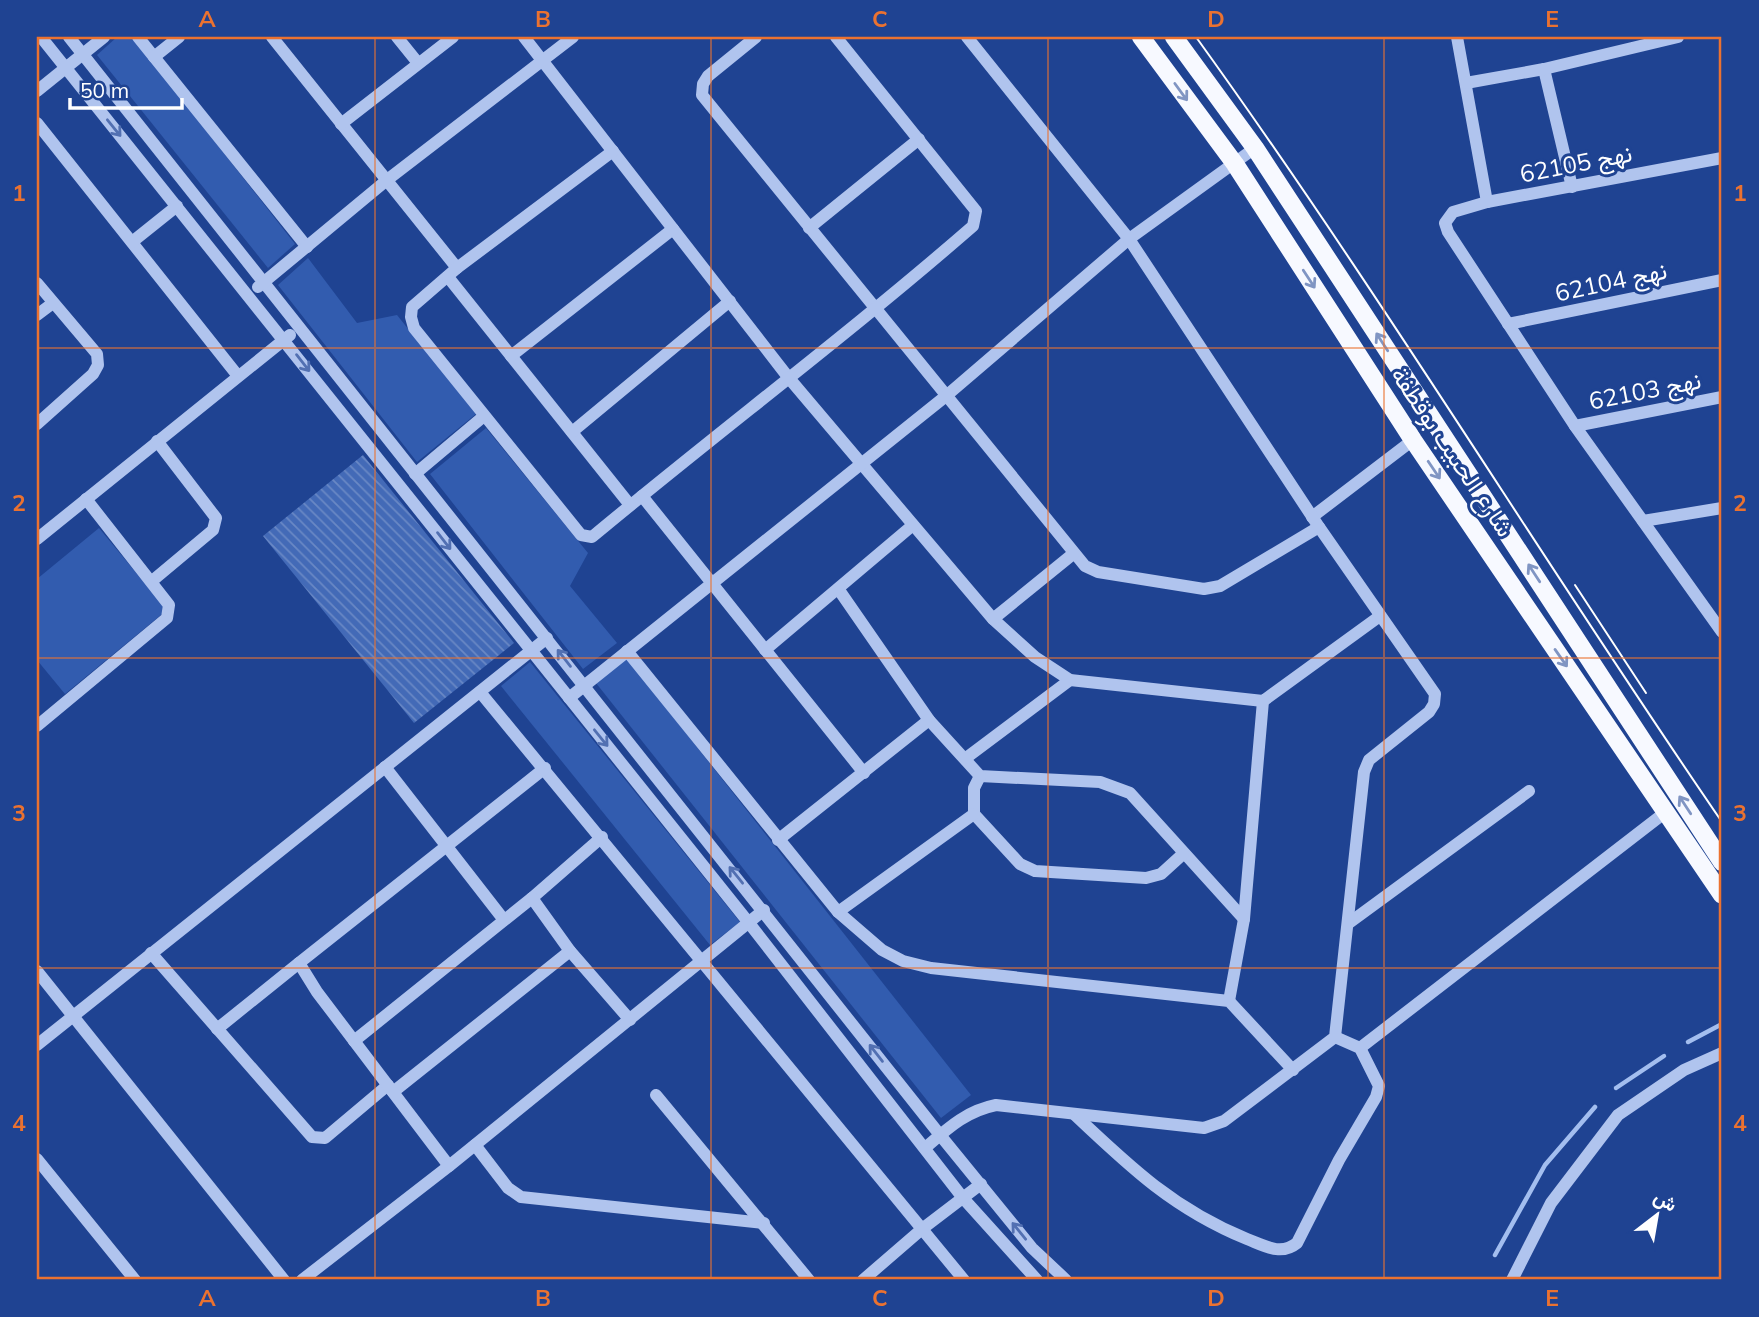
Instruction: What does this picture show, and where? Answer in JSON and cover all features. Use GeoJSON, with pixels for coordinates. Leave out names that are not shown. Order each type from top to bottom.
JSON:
{"type":"FeatureCollection","features":[{"type":"Feature","properties":{"kind":"main road","name":"شارع الحبيب بوقطفة"},"geometry":{"type":"LineString","coordinates":[[1141,37],[1235,164],[1413,440],[1722,895]]}},
{"type":"Feature","properties":{"kind":"main road","name":"شارع الحبيب بوقطفة"},"geometry":{"type":"LineString","coordinates":[[1174,37],[1255,148],[1722,862]]}},
{"type":"Feature","properties":{"kind":"street"},"geometry":{"type":"LineString","coordinates":[[41,37],[749,923],[962,1198],[1037,1280]]}},
{"type":"Feature","properties":{"kind":"street"},"geometry":{"type":"LineString","coordinates":[[69,37],[940,1135],[1032,1248],[1066,1280]]}},
{"type":"Feature","properties":{"kind":"street"},"geometry":{"type":"LineString","coordinates":[[37,91],[104,37]]}},
{"type":"Feature","properties":{"kind":"street"},"geometry":{"type":"LineString","coordinates":[[138,37],[307,247]]}},
{"type":"Feature","properties":{"kind":"street"},"geometry":{"type":"LineString","coordinates":[[154,57],[179,37]]}},
{"type":"Feature","properties":{"kind":"street"},"geometry":{"type":"LineString","coordinates":[[272,37],[387,180],[511,356],[630,505]]}},
{"type":"Feature","properties":{"kind":"street"},"geometry":{"type":"LineString","coordinates":[[397,37],[418,63]]}},
{"type":"Feature","properties":{"kind":"street"},"geometry":{"type":"LineString","coordinates":[[341,124],[453,37]]}},
{"type":"Feature","properties":{"kind":"street"},"geometry":{"type":"LineString","coordinates":[[524,37],[788,377],[993,619],[1035,657],[1070,680],[1263,701],[1380,616]]}},
{"type":"Feature","properties":{"kind":"street"},"geometry":{"type":"LineString","coordinates":[[249,296],[387,180],[573,37]]}},
{"type":"Feature","properties":{"kind":"street"},"geometry":{"type":"LineString","coordinates":[[756,37],[708,76],[703,84],[702,94],[1073,554],[1086,566],[1098,572],[1204,589],[1236,579],[1316,522],[1413,440]]}},
{"type":"Feature","properties":{"kind":"street"},"geometry":{"type":"LineString","coordinates":[[613,151],[452,272],[412,307],[411,317],[414,328],[581,535],[592,537],[788,377],[876,311],[973,226],[976,211],[836,37]]}},
{"type":"Feature","properties":{"kind":"street"},"geometry":{"type":"LineString","coordinates":[[925,1148],[961,1117],[977,1109],[996,1105],[1204,1128],[1224,1121],[1335,1037],[1363,772],[1369,760],[1429,712],[1434,704],[1435,694],[1316,522],[1129,239],[967,37]]}},
{"type":"Feature","properties":{"kind":"street"},"geometry":{"type":"LineString","coordinates":[[1457,37],[1487,202]]}},
{"type":"Feature","properties":{"kind":"street"},"geometry":{"type":"LineString","coordinates":[[1466,83],[1544,69],[1678,37]]}},
{"type":"Feature","properties":{"kind":"street"},"geometry":{"type":"LineString","coordinates":[[1544,69],[1572,187]]}},
{"type":"Feature","properties":{"kind":"street"},"geometry":{"type":"LineString","coordinates":[[37,123],[238,376]]}},
{"type":"Feature","properties":{"kind":"street"},"geometry":{"type":"LineString","coordinates":[[809,228],[919,139]]}},
{"type":"Feature","properties":{"kind":"street"},"geometry":{"type":"LineString","coordinates":[[569,698],[946,396],[1129,239],[1255,148]]}},
{"type":"Feature","properties":{"kind":"street","name":"نهج 62105"},"geometry":{"type":"LineString","coordinates":[[1508,324],[1447,232],[1445,223],[1453,212],[1487,202],[1722,158]]}},
{"type":"Feature","properties":{"kind":"street"},"geometry":{"type":"LineString","coordinates":[[132,242],[177,206]]}},
{"type":"Feature","properties":{"kind":"street"},"geometry":{"type":"LineString","coordinates":[[511,356],[673,229]]}},
{"type":"Feature","properties":{"kind":"street","name":"نهج 62104"},"geometry":{"type":"LineString","coordinates":[[1508,324],[1722,280]]}},
{"type":"Feature","properties":{"kind":"street"},"geometry":{"type":"LineString","coordinates":[[37,283],[97,354],[98,365],[93,374],[37,424]]}},
{"type":"Feature","properties":{"kind":"street"},"geometry":{"type":"LineString","coordinates":[[572,432],[730,301]]}},
{"type":"Feature","properties":{"kind":"street"},"geometry":{"type":"LineString","coordinates":[[37,315],[53,303]]}},
{"type":"Feature","properties":{"kind":"street"},"geometry":{"type":"LineString","coordinates":[[1508,324],[1575,426],[1722,632]]}},
{"type":"Feature","properties":{"kind":"street"},"geometry":{"type":"LineString","coordinates":[[37,539],[299,328]]}},
{"type":"Feature","properties":{"kind":"street","name":"نهج 62103"},"geometry":{"type":"LineString","coordinates":[[1575,426],[1722,397]]}},
{"type":"Feature","properties":{"kind":"street"},"geometry":{"type":"LineString","coordinates":[[415,474],[484,416]]}},
{"type":"Feature","properties":{"kind":"street"},"geometry":{"type":"LineString","coordinates":[[152,582],[213,530],[216,523],[216,518],[157,441]]}},
{"type":"Feature","properties":{"kind":"street"},"geometry":{"type":"LineString","coordinates":[[642,496],[864,773]]}},
{"type":"Feature","properties":{"kind":"street"},"geometry":{"type":"LineString","coordinates":[[37,726],[167,618],[169,605],[86,499]]}},
{"type":"Feature","properties":{"kind":"street"},"geometry":{"type":"LineString","coordinates":[[1643,521],[1722,508]]}},
{"type":"Feature","properties":{"kind":"street"},"geometry":{"type":"LineString","coordinates":[[765,650],[913,525]]}},
{"type":"Feature","properties":{"kind":"street"},"geometry":{"type":"LineString","coordinates":[[993,619],[1073,554]]}},
{"type":"Feature","properties":{"kind":"street"},"geometry":{"type":"LineString","coordinates":[[839,590],[929,720],[981,776],[1115,785],[1130,793],[1244,919]]}},
{"type":"Feature","properties":{"kind":"street"},"geometry":{"type":"LineString","coordinates":[[37,1045],[547,638]]}},
{"type":"Feature","properties":{"kind":"street"},"geometry":{"type":"LineString","coordinates":[[627,651],[838,912],[882,950],[903,961],[931,968],[1230,1001],[1293,1070]]}},
{"type":"Feature","properties":{"kind":"street"},"geometry":{"type":"LineString","coordinates":[[966,758],[1070,680]]}},
{"type":"Feature","properties":{"kind":"street"},"geometry":{"type":"LineString","coordinates":[[480,692],[964,1280]]}},
{"type":"Feature","properties":{"kind":"street"},"geometry":{"type":"LineString","coordinates":[[1230,1001],[1244,919],[1263,701]]}},
{"type":"Feature","properties":{"kind":"street"},"geometry":{"type":"LineString","coordinates":[[778,840],[929,720]]}},
{"type":"Feature","properties":{"kind":"street"},"geometry":{"type":"LineString","coordinates":[[385,767],[444,847],[504,920]]}},
{"type":"Feature","properties":{"kind":"street"},"geometry":{"type":"LineString","coordinates":[[217,1029],[545,768]]}},
{"type":"Feature","properties":{"kind":"street"},"geometry":{"type":"LineString","coordinates":[[981,776],[974,788],[974,814],[1020,864],[1035,872],[1146,878],[1161,874],[1183,854]]}},
{"type":"Feature","properties":{"kind":"street"},"geometry":{"type":"LineString","coordinates":[[1349,923],[1530,791]]}},
{"type":"Feature","properties":{"kind":"street"},"geometry":{"type":"LineString","coordinates":[[1360,1048],[1667,811]]}},
{"type":"Feature","properties":{"kind":"street"},"geometry":{"type":"LineString","coordinates":[[838,912],[974,814]]}},
{"type":"Feature","properties":{"kind":"street"},"geometry":{"type":"LineString","coordinates":[[354,1041],[602,837]]}},
{"type":"Feature","properties":{"kind":"street"},"geometry":{"type":"LineString","coordinates":[[531,898],[570,951],[630,1020]]}},
{"type":"Feature","properties":{"kind":"street"},"geometry":{"type":"LineString","coordinates":[[302,1280],[449,1166],[764,910]]}},
{"type":"Feature","properties":{"kind":"street"},"geometry":{"type":"LineString","coordinates":[[150,953],[312,1137],[318,1139],[325,1138],[570,951]]}},
{"type":"Feature","properties":{"kind":"street"},"geometry":{"type":"LineString","coordinates":[[299,963],[354,1041],[449,1166]]}},
{"type":"Feature","properties":{"kind":"street"},"geometry":{"type":"LineString","coordinates":[[37,971],[284,1280]]}},
{"type":"Feature","properties":{"kind":"street"},"geometry":{"type":"LineString","coordinates":[[1074,1114],[1128,1165],[1184,1209],[1270,1249],[1289,1249],[1297,1243],[1339,1160],[1376,1097],[1378,1079],[1360,1048],[1335,1037]]}},
{"type":"Feature","properties":{"kind":"street"},"geometry":{"type":"LineString","coordinates":[[1512,1280],[1551,1203],[1618,1115],[1684,1070],[1722,1053]]}},
{"type":"Feature","properties":{"kind":"street"},"geometry":{"type":"LineString","coordinates":[[656,1094],[809,1280]]}},
{"type":"Feature","properties":{"kind":"street"},"geometry":{"type":"LineString","coordinates":[[475,1145],[508,1188],[521,1197],[764,1223]]}},
{"type":"Feature","properties":{"kind":"street"},"geometry":{"type":"LineString","coordinates":[[37,1159],[135,1280]]}},
{"type":"Feature","properties":{"kind":"street"},"geometry":{"type":"LineString","coordinates":[[863,1280],[922,1229],[981,1184]]}},
{"type":"Feature","properties":{"kind":"shaded area"},"geometry":{"type":"Polygon","coordinates":[[[117,37],[133,37],[295,244],[268,268],[97,55],[117,37]]]}},
{"type":"Feature","properties":{"kind":"shaded area"},"geometry":{"type":"Polygon","coordinates":[[[308,258],[357,323],[397,315],[476,414],[417,462],[278,285],[308,258]]]}},
{"type":"Feature","properties":{"kind":"shaded area"},"geometry":{"type":"Polygon","coordinates":[[[486,428],[588,553],[570,586],[617,643],[583,669],[430,474],[486,428]]]}},
{"type":"Feature","properties":{"kind":"shaded area"},"geometry":{"type":"Polygon","coordinates":[[[99,528],[167,610],[65,694],[37,660],[37,579],[99,528]]]}},
{"type":"Feature","properties":{"kind":"shaded area"},"geometry":{"type":"Polygon","coordinates":[[[626,657],[971,1095],[941,1118],[596,683],[626,657]]]}},
{"type":"Feature","properties":{"kind":"shaded area"},"geometry":{"type":"Polygon","coordinates":[[[530,662],[740,922],[710,945],[501,686],[530,662]]]}},
{"type":"Feature","properties":{"kind":"building"},"geometry":{"type":"Polygon","coordinates":[[[363,455],[514,643],[414,723],[263,536],[363,455]]]}},
{"type":"Feature","properties":{"kind":"waterway"},"geometry":{"type":"LineString","coordinates":[[1688,1042],[1722,1024]]}},
{"type":"Feature","properties":{"kind":"waterway"},"geometry":{"type":"LineString","coordinates":[[1616,1088],[1664,1056]]}},
{"type":"Feature","properties":{"kind":"waterway"},"geometry":{"type":"LineString","coordinates":[[1495,1255],[1545,1165],[1595,1107]]}},
{"type":"Feature","properties":{"kind":"tram line"},"geometry":{"type":"LineString","coordinates":[[1196,37],[1331,231],[1722,822]]}},
{"type":"Feature","properties":{"kind":"tram line"},"geometry":{"type":"LineString","coordinates":[[1575,585],[1646,693]]}}]}
